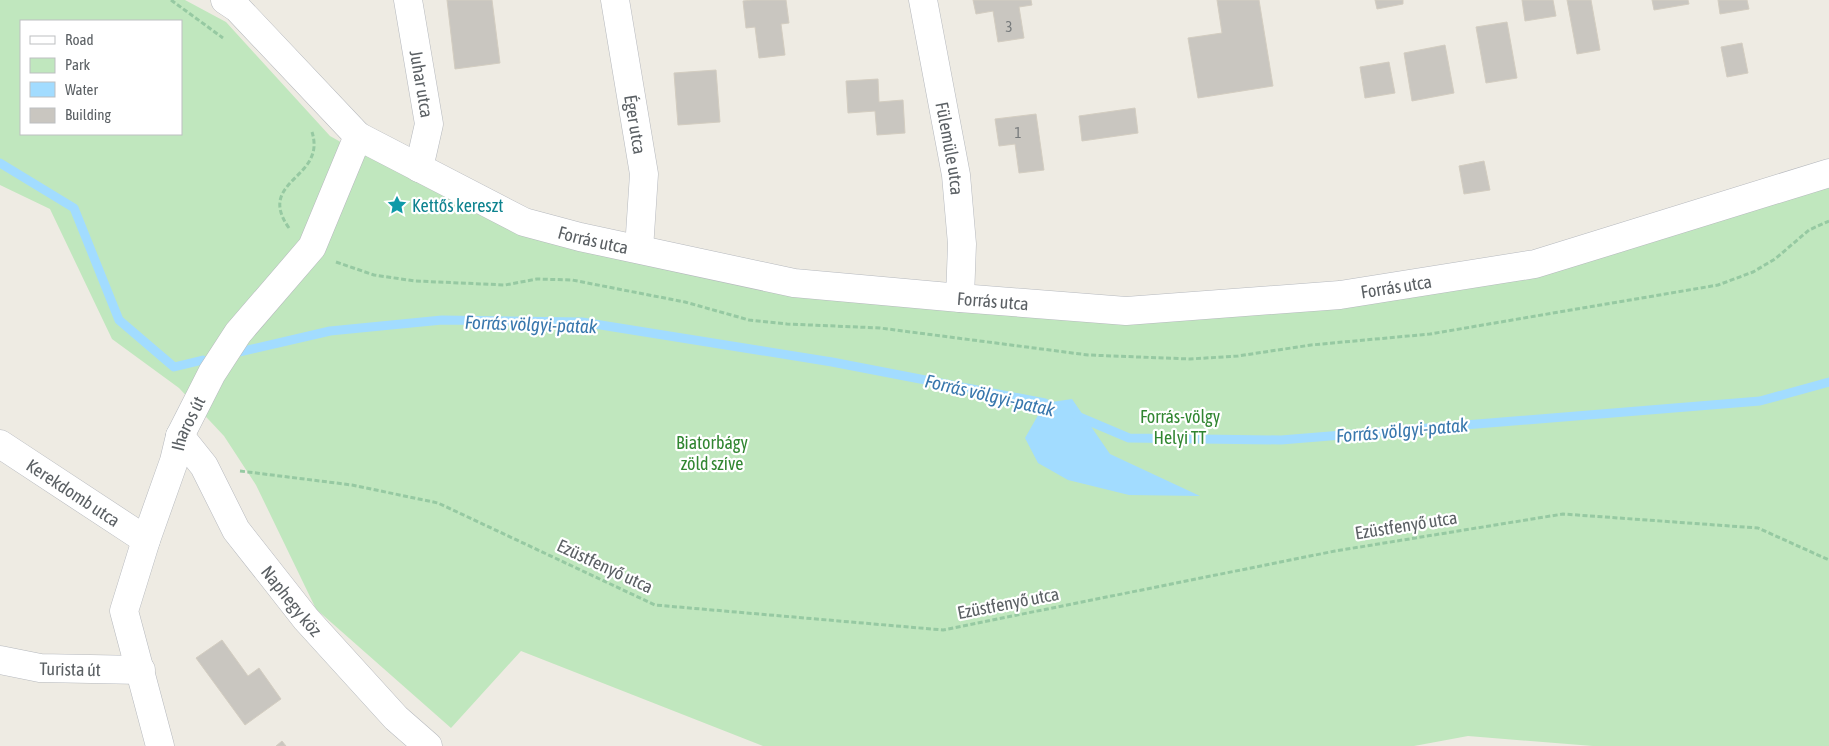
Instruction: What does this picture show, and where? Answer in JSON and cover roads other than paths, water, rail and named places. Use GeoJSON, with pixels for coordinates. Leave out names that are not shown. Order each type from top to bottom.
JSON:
{"type":"FeatureCollection","features":[{"type":"Feature","properties":{"kind":"street","name":"Forrás utca"},"geometry":{"type":"LineString","coordinates":[[225,0],[237,8],[358,136],[524,222],[794,282],[1126,311],[1340,294],[1535,264],[1829,173]]}},
{"type":"Feature","properties":{"kind":"street","name":"Juhar utca"},"geometry":{"type":"LineString","coordinates":[[408,0],[429,124],[419,168]]}},
{"type":"Feature","properties":{"kind":"street","name":"Éger utca"},"geometry":{"type":"LineString","coordinates":[[614,0],[644,174],[640,249]]}},
{"type":"Feature","properties":{"kind":"street","name":"Fülemüle utca"},"geometry":{"type":"LineString","coordinates":[[923,0],[956,175],[962,244],[960,298]]}},
{"type":"Feature","properties":{"kind":"street","name":"Iharos út"},"geometry":{"type":"LineString","coordinates":[[160,746],[124,611],[146,540],[174,461],[180,436],[212,373],[238,333],[312,247],[358,136]]}},
{"type":"Feature","properties":{"kind":"street","name":"Naphegy köz"},"geometry":{"type":"LineString","coordinates":[[180,436],[204,466],[236,530],[306,619],[396,718],[428,746]]}},
{"type":"Feature","properties":{"kind":"street","name":"Kerekdomb utca"},"geometry":{"type":"LineString","coordinates":[[0,444],[146,540]]}},
{"type":"Feature","properties":{"kind":"street","name":"Turista út"},"geometry":{"type":"LineString","coordinates":[[0,660],[40,668],[141,670]]}},
{"type":"Feature","properties":{"kind":"water"},"geometry":{"type":"Polygon","coordinates":[[[1072,399],[1110,454],[1200,496],[1129,495],[1068,480],[1038,463],[1025,438],[1045,403],[1072,399]]]}},
{"type":"Feature","properties":{"kind":"waterway"},"geometry":{"type":"LineString","coordinates":[[0,163],[74,208],[119,320],[174,367],[203,360]]}},
{"type":"Feature","properties":{"kind":"waterway","name":"Forrás völgyi-patak"},"geometry":{"type":"LineString","coordinates":[[239,352],[330,331],[442,320],[582,322],[832,362],[1045,403],[1056,408]]}},
{"type":"Feature","properties":{"kind":"waterway","name":"Forrás völgyi-patak"},"geometry":{"type":"LineString","coordinates":[[1077,416],[1129,438],[1281,440],[1760,401],[1829,382]]}},
{"type":"Feature","properties":{"kind":"place","name":"Kettős kereszt"},"geometry":{"type":"Point","coordinates":[397,205]}},
{"type":"Feature","properties":{"kind":"park label","name":"Forrás-völgy Helyi TT"},"geometry":{"type":"Point","coordinates":[1180,426]}},
{"type":"Feature","properties":{"kind":"park label","name":"Biatorbágy zöld szíve"},"geometry":{"type":"Point","coordinates":[712,452]}}]}
